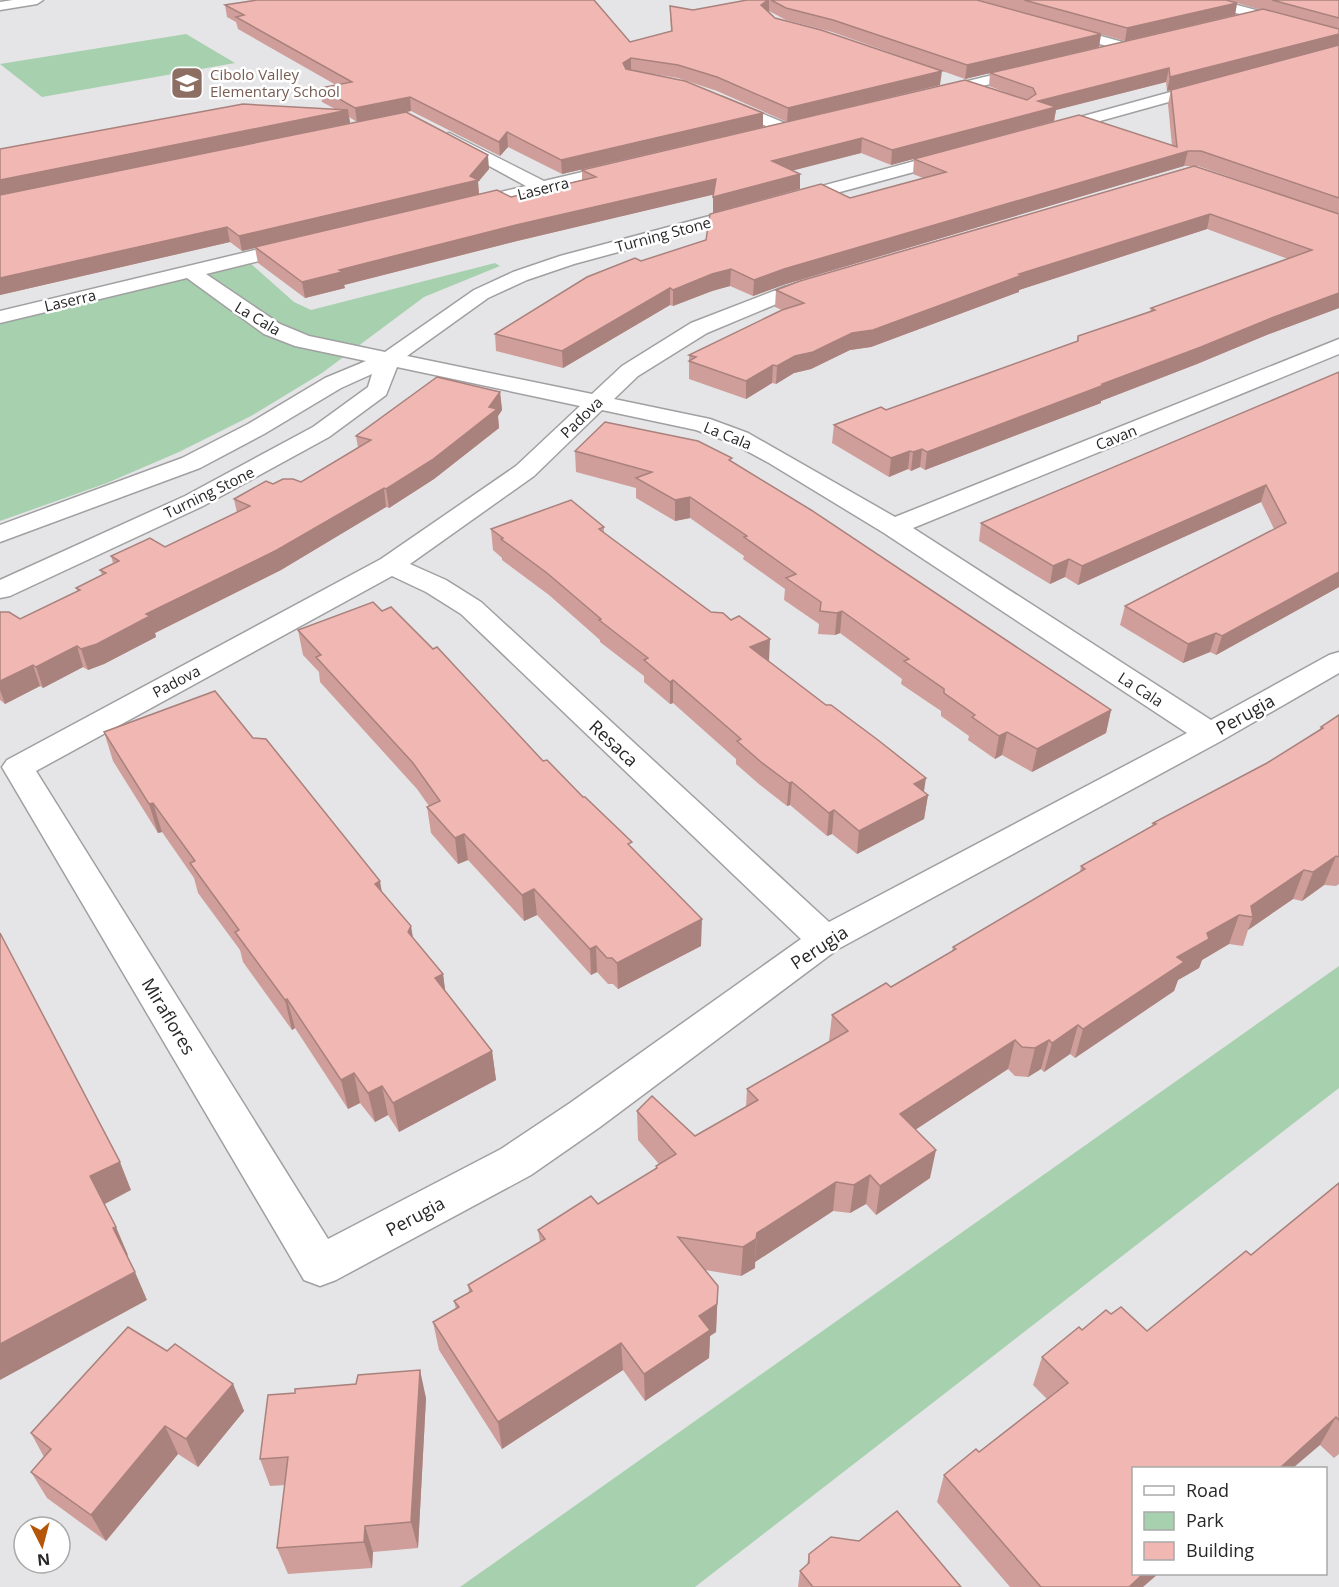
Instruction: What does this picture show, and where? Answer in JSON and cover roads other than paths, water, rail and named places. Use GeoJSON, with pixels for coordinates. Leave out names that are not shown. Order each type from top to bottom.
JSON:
{"type":"FeatureCollection","features":[{"type":"Feature","properties":{"kind":"street"},"geometry":{"type":"LineString","coordinates":[[0,6],[37,0]]}},
{"type":"Feature","properties":{"kind":"street"},"geometry":{"type":"LineString","coordinates":[[1203,0],[1339,36]]}},
{"type":"Feature","properties":{"kind":"street"},"geometry":{"type":"LineString","coordinates":[[1226,23],[1260,15]]}},
{"type":"Feature","properties":{"kind":"street"},"geometry":{"type":"LineString","coordinates":[[1046,25],[1125,47]]}},
{"type":"Feature","properties":{"kind":"street"},"geometry":{"type":"LineString","coordinates":[[1090,56],[1147,42]]}},
{"type":"Feature","properties":{"kind":"street"},"geometry":{"type":"LineString","coordinates":[[920,97],[1044,67]]}},
{"type":"Feature","properties":{"kind":"street"},"geometry":{"type":"LineString","coordinates":[[943,78],[994,97]]}},
{"type":"Feature","properties":{"kind":"street"},"geometry":{"type":"LineString","coordinates":[[1028,136],[1235,80]]}},
{"type":"Feature","properties":{"kind":"street"},"geometry":{"type":"LineString","coordinates":[[710,96],[792,127],[763,134]]}},
{"type":"Feature","properties":{"kind":"street"},"geometry":{"type":"LineString","coordinates":[[431,129],[543,188]]}},
{"type":"Feature","properties":{"kind":"street","name":"Turning Stone"},"geometry":{"type":"LineString","coordinates":[[0,534],[192,463],[256,429],[333,383],[389,359],[481,294],[520,276],[567,260],[970,151]]}},
{"type":"Feature","properties":{"kind":"street","name":"Laserra"},"geometry":{"type":"LineString","coordinates":[[452,209],[647,162]]}},
{"type":"Feature","properties":{"kind":"street","name":"Laserra"},"geometry":{"type":"LineString","coordinates":[[0,317],[316,242]]}},
{"type":"Feature","properties":{"kind":"street","name":"La Cala"},"geometry":{"type":"LineString","coordinates":[[191,272],[272,329],[303,341],[702,424],[740,438],[893,527],[1210,734]]}},
{"type":"Feature","properties":{"kind":"street","name":"Padova"},"geometry":{"type":"LineString","coordinates":[[18,767],[390,565],[474,509],[525,471],[630,371],[699,328],[791,291],[837,277]]}},
{"type":"Feature","properties":{"kind":"street","name":"Cavan"},"geometry":{"type":"LineString","coordinates":[[893,527],[1339,346]]}},
{"type":"Feature","properties":{"kind":"street","name":"Turning Stone"},"geometry":{"type":"LineString","coordinates":[[0,590],[194,501],[321,432],[378,390],[389,359]]}},
{"type":"Feature","properties":{"kind":"street","name":"Resaca"},"geometry":{"type":"LineString","coordinates":[[390,565],[436,586],[471,608],[825,940]]}},
{"type":"Feature","properties":{"kind":"street","name":"Perugia"},"geometry":{"type":"LineString","coordinates":[[320,1266],[516,1162],[585,1115],[825,940],[1210,734],[1339,661]]}},
{"type":"Feature","properties":{"kind":"street","name":"Miraflores"},"geometry":{"type":"LineString","coordinates":[[18,767],[320,1266]]}},
{"type":"Feature","properties":{"kind":"place","name":"Cibolo Valley Elementary School"},"geometry":{"type":"Point","coordinates":[187,83]}}]}
